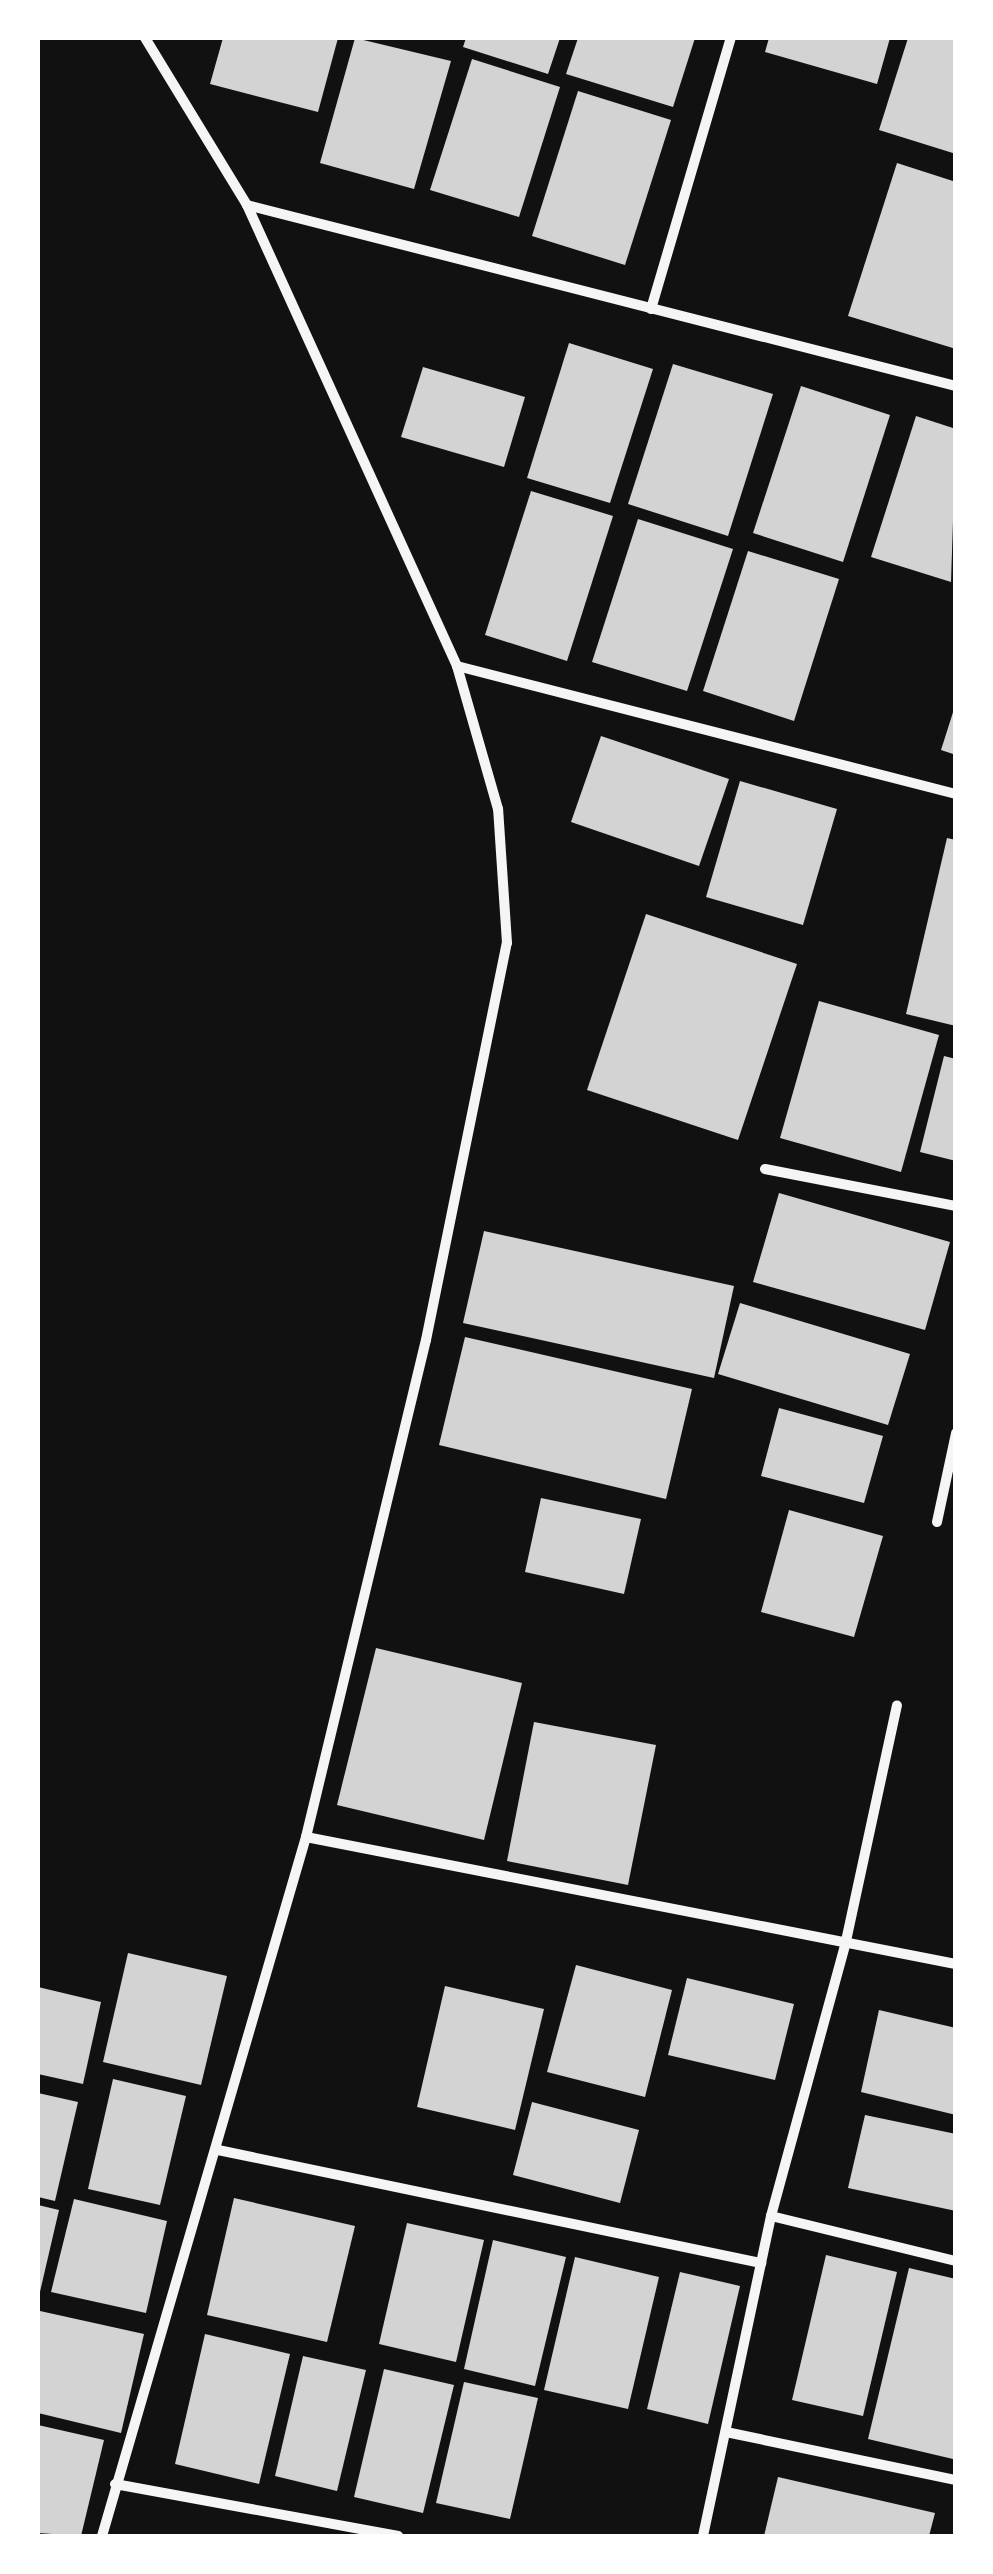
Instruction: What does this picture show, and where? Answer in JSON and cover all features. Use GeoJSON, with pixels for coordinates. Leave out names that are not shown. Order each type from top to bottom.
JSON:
{"type":"FeatureCollection","features":[{"type":"Feature","properties":{"kind":"street"},"geometry":{"type":"LineString","coordinates":[[102,2536],[218,2150],[306,1837],[426,1340],[506,943],[498,808],[457,666],[248,205],[145,38]]}},
{"type":"Feature","properties":{"kind":"street"},"geometry":{"type":"LineString","coordinates":[[651,308],[731,38]]}},
{"type":"Feature","properties":{"kind":"street"},"geometry":{"type":"LineString","coordinates":[[248,205],[956,386]]}},
{"type":"Feature","properties":{"kind":"street"},"geometry":{"type":"LineString","coordinates":[[457,666],[956,794]]}},
{"type":"Feature","properties":{"kind":"street"},"geometry":{"type":"LineString","coordinates":[[766,1169],[956,1206]]}},
{"type":"Feature","properties":{"kind":"street"},"geometry":{"type":"LineString","coordinates":[[936,1522],[956,1433]]}},
{"type":"Feature","properties":{"kind":"street"},"geometry":{"type":"LineString","coordinates":[[703,2536],[770,2216],[846,1941],[897,1705]]}},
{"type":"Feature","properties":{"kind":"street"},"geometry":{"type":"LineString","coordinates":[[306,1837],[956,1964]]}},
{"type":"Feature","properties":{"kind":"street"},"geometry":{"type":"LineString","coordinates":[[218,2150],[761,2263]]}},
{"type":"Feature","properties":{"kind":"street"},"geometry":{"type":"LineString","coordinates":[[770,2216],[956,2261]]}},
{"type":"Feature","properties":{"kind":"street"},"geometry":{"type":"LineString","coordinates":[[726,2432],[956,2480]]}},
{"type":"Feature","properties":{"kind":"street"},"geometry":{"type":"LineString","coordinates":[[115,2484],[332,2531],[398,2536]]}},
{"type":"Feature","properties":{"kind":"building"},"geometry":{"type":"Polygon","coordinates":[[[223,38],[338,38],[318,112],[210,84],[223,38]]]}},
{"type":"Feature","properties":{"kind":"building"},"geometry":{"type":"Polygon","coordinates":[[[355,38],[451,61],[414,189],[320,163],[355,38]]]}},
{"type":"Feature","properties":{"kind":"building"},"geometry":{"type":"Polygon","coordinates":[[[466,38],[560,38],[548,74],[463,47],[466,38]]]}},
{"type":"Feature","properties":{"kind":"building"},"geometry":{"type":"Polygon","coordinates":[[[578,38],[695,38],[673,107],[566,74],[578,38]]]}},
{"type":"Feature","properties":{"kind":"building"},"geometry":{"type":"Polygon","coordinates":[[[769,38],[890,38],[877,84],[765,52],[769,38]]]}},
{"type":"Feature","properties":{"kind":"building"},"geometry":{"type":"Polygon","coordinates":[[[908,38],[956,38],[956,154],[879,130],[908,38]]]}},
{"type":"Feature","properties":{"kind":"building"},"geometry":{"type":"Polygon","coordinates":[[[472,59],[560,87],[519,217],[430,190],[472,59]]]}},
{"type":"Feature","properties":{"kind":"building"},"geometry":{"type":"Polygon","coordinates":[[[578,91],[671,120],[625,265],[532,236],[578,91]]]}},
{"type":"Feature","properties":{"kind":"building"},"geometry":{"type":"Polygon","coordinates":[[[897,163],[956,182],[956,349],[848,316],[897,163]]]}},
{"type":"Feature","properties":{"kind":"building"},"geometry":{"type":"Polygon","coordinates":[[[569,343],[653,369],[610,503],[527,478],[569,343]]]}},
{"type":"Feature","properties":{"kind":"building"},"geometry":{"type":"Polygon","coordinates":[[[673,364],[773,394],[728,536],[628,504],[673,364]]]}},
{"type":"Feature","properties":{"kind":"building"},"geometry":{"type":"Polygon","coordinates":[[[423,367],[525,397],[504,467],[401,437],[423,367]]]}},
{"type":"Feature","properties":{"kind":"building"},"geometry":{"type":"Polygon","coordinates":[[[801,386],[890,415],[843,562],[753,533],[801,386]]]}},
{"type":"Feature","properties":{"kind":"building"},"geometry":{"type":"Polygon","coordinates":[[[916,416],[956,429],[951,582],[871,557],[916,416]]]}},
{"type":"Feature","properties":{"kind":"building"},"geometry":{"type":"Polygon","coordinates":[[[531,491],[613,516],[567,661],[485,635],[531,491]]]}},
{"type":"Feature","properties":{"kind":"building"},"geometry":{"type":"Polygon","coordinates":[[[638,519],[733,549],[687,691],[592,662],[638,519]]]}},
{"type":"Feature","properties":{"kind":"building"},"geometry":{"type":"Polygon","coordinates":[[[748,551],[839,579],[794,721],[703,691],[748,551]]]}},
{"type":"Feature","properties":{"kind":"building"},"geometry":{"type":"Polygon","coordinates":[[[956,706],[956,755],[941,750],[956,706]]]}},
{"type":"Feature","properties":{"kind":"building"},"geometry":{"type":"Polygon","coordinates":[[[601,736],[729,779],[699,866],[571,822],[601,736]]]}},
{"type":"Feature","properties":{"kind":"building"},"geometry":{"type":"Polygon","coordinates":[[[740,781],[837,809],[803,925],[706,897],[740,781]]]}},
{"type":"Feature","properties":{"kind":"building"},"geometry":{"type":"Polygon","coordinates":[[[947,838],[956,840],[956,1026],[906,1014],[947,838]]]}},
{"type":"Feature","properties":{"kind":"building"},"geometry":{"type":"Polygon","coordinates":[[[646,914],[797,964],[738,1140],[587,1090],[646,914]]]}},
{"type":"Feature","properties":{"kind":"building"},"geometry":{"type":"Polygon","coordinates":[[[819,1001],[939,1035],[901,1172],[780,1138],[819,1001]]]}},
{"type":"Feature","properties":{"kind":"building"},"geometry":{"type":"Polygon","coordinates":[[[944,1056],[956,1059],[956,1161],[920,1152],[944,1056]]]}},
{"type":"Feature","properties":{"kind":"building"},"geometry":{"type":"Polygon","coordinates":[[[779,1193],[950,1242],[925,1330],[753,1282],[779,1193]]]}},
{"type":"Feature","properties":{"kind":"building"},"geometry":{"type":"Polygon","coordinates":[[[484,1231],[734,1286],[714,1378],[463,1323],[484,1231]]]}},
{"type":"Feature","properties":{"kind":"building"},"geometry":{"type":"Polygon","coordinates":[[[740,1303],[910,1354],[888,1425],[718,1374],[740,1303]]]}},
{"type":"Feature","properties":{"kind":"building"},"geometry":{"type":"Polygon","coordinates":[[[465,1337],[692,1389],[666,1499],[439,1445],[465,1337]]]}},
{"type":"Feature","properties":{"kind":"building"},"geometry":{"type":"Polygon","coordinates":[[[779,1408],[883,1436],[864,1503],[761,1476],[779,1408]]]}},
{"type":"Feature","properties":{"kind":"building"},"geometry":{"type":"Polygon","coordinates":[[[541,1498],[641,1519],[624,1594],[525,1572],[541,1498]]]}},
{"type":"Feature","properties":{"kind":"building"},"geometry":{"type":"Polygon","coordinates":[[[789,1510],[883,1536],[854,1637],[761,1612],[789,1510]]]}},
{"type":"Feature","properties":{"kind":"building"},"geometry":{"type":"Polygon","coordinates":[[[376,1648],[522,1683],[484,1840],[337,1805],[376,1648]]]}},
{"type":"Feature","properties":{"kind":"building"},"geometry":{"type":"Polygon","coordinates":[[[534,1722],[656,1745],[628,1885],[507,1861],[534,1722]]]}},
{"type":"Feature","properties":{"kind":"building"},"geometry":{"type":"Polygon","coordinates":[[[128,1953],[227,1976],[201,2085],[103,2062],[128,1953]]]}},
{"type":"Feature","properties":{"kind":"building"},"geometry":{"type":"Polygon","coordinates":[[[576,1965],[672,1990],[645,2097],[547,2072],[576,1965]]]}},
{"type":"Feature","properties":{"kind":"building"},"geometry":{"type":"Polygon","coordinates":[[[687,1978],[794,2004],[775,2080],[668,2055],[687,1978]]]}},
{"type":"Feature","properties":{"kind":"building"},"geometry":{"type":"Polygon","coordinates":[[[445,1986],[544,2009],[515,2130],[417,2107],[445,1986]]]}},
{"type":"Feature","properties":{"kind":"building"},"geometry":{"type":"Polygon","coordinates":[[[38,1987],[101,2002],[83,2084],[38,2074],[38,1987]]]}},
{"type":"Feature","properties":{"kind":"building"},"geometry":{"type":"Polygon","coordinates":[[[879,2010],[956,2028],[956,2115],[861,2092],[879,2010]]]}},
{"type":"Feature","properties":{"kind":"building"},"geometry":{"type":"Polygon","coordinates":[[[113,2079],[186,2096],[160,2205],[88,2189],[113,2079]]]}},
{"type":"Feature","properties":{"kind":"building"},"geometry":{"type":"Polygon","coordinates":[[[38,2093],[78,2102],[55,2201],[38,2197],[38,2093]]]}},
{"type":"Feature","properties":{"kind":"building"},"geometry":{"type":"Polygon","coordinates":[[[532,2102],[639,2130],[620,2203],[513,2175],[532,2102]]]}},
{"type":"Feature","properties":{"kind":"building"},"geometry":{"type":"Polygon","coordinates":[[[865,2115],[956,2134],[956,2211],[848,2188],[865,2115]]]}},
{"type":"Feature","properties":{"kind":"building"},"geometry":{"type":"Polygon","coordinates":[[[234,2198],[355,2226],[327,2342],[207,2315],[234,2198]]]}},
{"type":"Feature","properties":{"kind":"building"},"geometry":{"type":"Polygon","coordinates":[[[74,2199],[167,2221],[146,2313],[51,2292],[74,2199]]]}},
{"type":"Feature","properties":{"kind":"building"},"geometry":{"type":"Polygon","coordinates":[[[38,2205],[59,2210],[39,2296],[38,2296],[38,2205]]]}},
{"type":"Feature","properties":{"kind":"building"},"geometry":{"type":"Polygon","coordinates":[[[407,2223],[484,2240],[456,2362],[379,2344],[407,2223]]]}},
{"type":"Feature","properties":{"kind":"building"},"geometry":{"type":"Polygon","coordinates":[[[493,2240],[566,2257],[535,2386],[464,2369],[493,2240]]]}},
{"type":"Feature","properties":{"kind":"building"},"geometry":{"type":"Polygon","coordinates":[[[826,2255],[897,2272],[863,2416],[792,2400],[826,2255]]]}},
{"type":"Feature","properties":{"kind":"building"},"geometry":{"type":"Polygon","coordinates":[[[575,2257],[659,2277],[628,2409],[544,2390],[575,2257]]]}},
{"type":"Feature","properties":{"kind":"building"},"geometry":{"type":"Polygon","coordinates":[[[909,2268],[956,2279],[953,2459],[868,2439],[909,2268]]]}},
{"type":"Feature","properties":{"kind":"building"},"geometry":{"type":"Polygon","coordinates":[[[680,2272],[740,2286],[708,2424],[647,2409],[680,2272]]]}},
{"type":"Feature","properties":{"kind":"building"},"geometry":{"type":"Polygon","coordinates":[[[40,2311],[144,2334],[121,2433],[38,2413],[40,2311]]]}},
{"type":"Feature","properties":{"kind":"building"},"geometry":{"type":"Polygon","coordinates":[[[205,2334],[290,2354],[259,2484],[175,2464],[205,2334]]]}},
{"type":"Feature","properties":{"kind":"building"},"geometry":{"type":"Polygon","coordinates":[[[303,2356],[366,2370],[337,2491],[275,2476],[303,2356]]]}},
{"type":"Feature","properties":{"kind":"building"},"geometry":{"type":"Polygon","coordinates":[[[384,2369],[454,2385],[423,2513],[354,2497],[384,2369]]]}},
{"type":"Feature","properties":{"kind":"building"},"geometry":{"type":"Polygon","coordinates":[[[464,2382],[538,2398],[510,2519],[436,2503],[464,2382]]]}},
{"type":"Feature","properties":{"kind":"building"},"geometry":{"type":"Polygon","coordinates":[[[38,2425],[104,2440],[81,2536],[38,2533],[38,2425]]]}},
{"type":"Feature","properties":{"kind":"building"},"geometry":{"type":"Polygon","coordinates":[[[778,2477],[935,2513],[929,2536],[764,2536],[778,2477]]]}}]}
